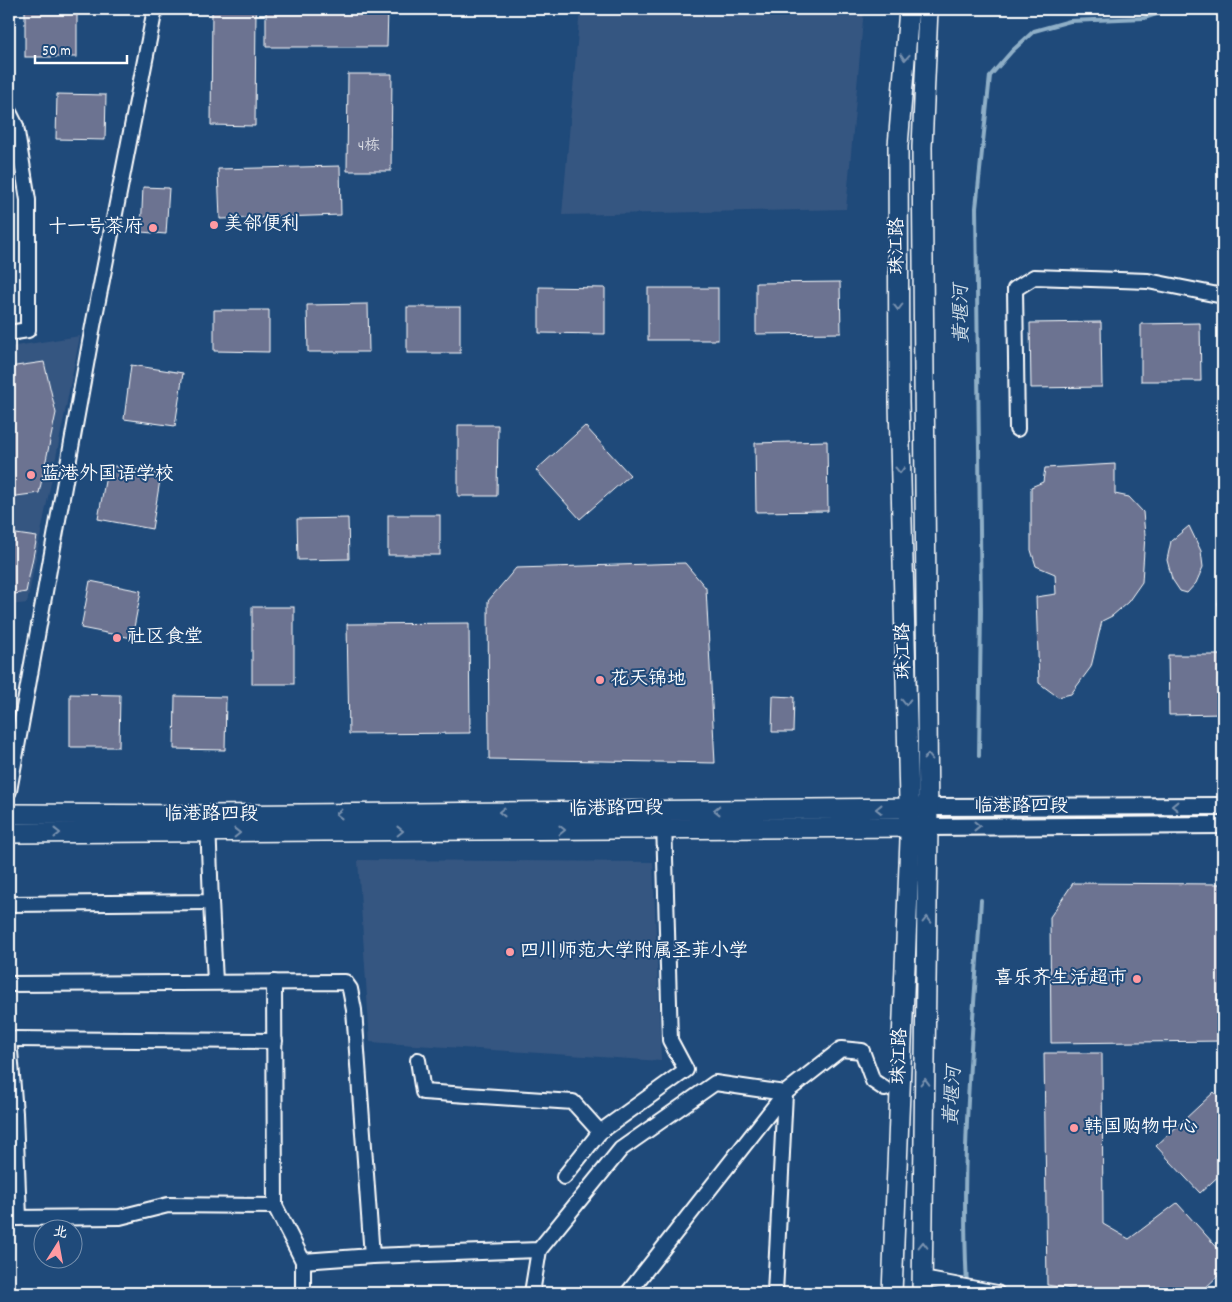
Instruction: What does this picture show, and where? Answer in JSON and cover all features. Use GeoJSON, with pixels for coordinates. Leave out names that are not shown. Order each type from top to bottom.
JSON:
{"type":"FeatureCollection","features":[{"type":"Feature","properties":{"kind":"main road","name":"珠江路"},"geometry":{"type":"LineString","coordinates":[[892,1293],[909,818],[899,402],[898,146],[909,9]]}},
{"type":"Feature","properties":{"kind":"main road","name":"珠江路"},"geometry":{"type":"LineString","coordinates":[[923,1286],[928,807],[922,147],[928,9]]}},
{"type":"Feature","properties":{"kind":"main road","name":"临港路四段"},"geometry":{"type":"LineString","coordinates":[[9,814],[208,824],[664,829],[909,818],[928,807]]}},
{"type":"Feature","properties":{"kind":"main road","name":"临港路四段"},"geometry":{"type":"LineString","coordinates":[[9,833],[208,824],[664,810],[909,818],[928,827]]}},
{"type":"Feature","properties":{"kind":"street"},"geometry":{"type":"LineString","coordinates":[[9,791],[94,326],[155,9]]}},
{"type":"Feature","properties":{"kind":"street"},"geometry":{"type":"LineString","coordinates":[[9,112],[16,126],[28,200],[28,330],[9,333]]}},
{"type":"Feature","properties":{"kind":"street"},"geometry":{"type":"LineString","coordinates":[[1017,429],[1015,289],[1034,277],[1148,281],[1223,296]]}},
{"type":"Feature","properties":{"kind":"street","name":"临港路四段"},"geometry":{"type":"LineString","coordinates":[[928,807],[1223,806]]}},
{"type":"Feature","properties":{"kind":"street"},"geometry":{"type":"LineString","coordinates":[[564,1177],[600,1132],[686,1070],[670,1040],[664,810]]}},
{"type":"Feature","properties":{"kind":"street"},"geometry":{"type":"LineString","coordinates":[[208,824],[215,982]]}},
{"type":"Feature","properties":{"kind":"street","name":"临港路四段"},"geometry":{"type":"LineString","coordinates":[[928,827],[1223,825]]}},
{"type":"Feature","properties":{"kind":"street"},"geometry":{"type":"LineString","coordinates":[[9,904],[211,902]]}},
{"type":"Feature","properties":{"kind":"street"},"geometry":{"type":"LineString","coordinates":[[274,982],[276,1206],[303,1261],[303,1293]]}},
{"type":"Feature","properties":{"kind":"street"},"geometry":{"type":"LineString","coordinates":[[9,984],[345,982],[350,989],[354,1010],[372,1256]]}},
{"type":"Feature","properties":{"kind":"street"},"geometry":{"type":"LineString","coordinates":[[275,1041],[9,1039],[14,1218],[120,1217],[168,1204],[276,1206]]}},
{"type":"Feature","properties":{"kind":"street"},"geometry":{"type":"LineString","coordinates":[[628,1293],[785,1093],[841,1048],[862,1051],[873,1081],[885,1089]]}},
{"type":"Feature","properties":{"kind":"street"},"geometry":{"type":"LineString","coordinates":[[418,1060],[423,1092],[573,1102],[600,1132]]}},
{"type":"Feature","properties":{"kind":"street"},"geometry":{"type":"LineString","coordinates":[[532,1293],[539,1250],[621,1148],[715,1083],[785,1093]]}},
{"type":"Feature","properties":{"kind":"street"},"geometry":{"type":"LineString","coordinates":[[775,1293],[785,1093]]}},
{"type":"Feature","properties":{"kind":"street"},"geometry":{"type":"LineString","coordinates":[[303,1261],[372,1256],[539,1250]]}},
{"type":"Feature","properties":{"kind":"street"},"geometry":{"type":"LineString","coordinates":[[923,1286],[948,1284],[997,1293]]}},
{"type":"Feature","properties":{"kind":"shaded area"},"geometry":{"type":"Polygon","coordinates":[[[580,9],[864,9],[846,209],[562,215],[580,9]]]}},
{"type":"Feature","properties":{"kind":"shaded area","name":"蓝港外国语学校"},"geometry":{"type":"Polygon","coordinates":[[[80,336],[27,603],[9,605],[9,347],[80,336]]]}},
{"type":"Feature","properties":{"kind":"shaded area","name":"四川师范大学附属圣菲小学"},"geometry":{"type":"Polygon","coordinates":[[[358,860],[653,862],[661,1061],[370,1042],[358,860]]]}},
{"type":"Feature","properties":{"kind":"building"},"geometry":{"type":"Polygon","coordinates":[[[25,9],[77,9],[77,57],[25,57],[25,9]]]}},
{"type":"Feature","properties":{"kind":"building"},"geometry":{"type":"Polygon","coordinates":[[[212,9],[256,9],[255,126],[211,125],[212,9]]]}},
{"type":"Feature","properties":{"kind":"building"},"geometry":{"type":"Polygon","coordinates":[[[266,9],[388,9],[387,47],[266,47],[266,9]]]}},
{"type":"Feature","properties":{"kind":"building"},"geometry":{"type":"Polygon","coordinates":[[[348,74],[392,74],[391,171],[347,171],[348,74]]]}},
{"type":"Feature","properties":{"kind":"building"},"geometry":{"type":"Polygon","coordinates":[[[57,94],[106,95],[105,140],[56,139],[57,94]]]}},
{"type":"Feature","properties":{"kind":"building"},"geometry":{"type":"Polygon","coordinates":[[[340,166],[341,215],[220,219],[218,169],[340,166]]]}},
{"type":"Feature","properties":{"kind":"building"},"geometry":{"type":"Polygon","coordinates":[[[143,187],[169,188],[166,234],[141,232],[143,187]]]}},
{"type":"Feature","properties":{"kind":"building"},"geometry":{"type":"Polygon","coordinates":[[[840,282],[841,333],[756,334],[756,283],[840,282]]]}},
{"type":"Feature","properties":{"kind":"building"},"geometry":{"type":"Polygon","coordinates":[[[539,287],[605,288],[605,334],[539,333],[539,287]]]}},
{"type":"Feature","properties":{"kind":"building"},"geometry":{"type":"Polygon","coordinates":[[[648,288],[718,288],[718,340],[648,340],[648,288]]]}},
{"type":"Feature","properties":{"kind":"building"},"geometry":{"type":"Polygon","coordinates":[[[368,304],[369,352],[308,352],[307,305],[368,304]]]}},
{"type":"Feature","properties":{"kind":"building"},"geometry":{"type":"Polygon","coordinates":[[[407,307],[460,307],[460,353],[407,353],[407,307]]]}},
{"type":"Feature","properties":{"kind":"building"},"geometry":{"type":"Polygon","coordinates":[[[214,310],[269,310],[269,352],[214,351],[214,310]]]}},
{"type":"Feature","properties":{"kind":"building"},"geometry":{"type":"Polygon","coordinates":[[[1101,322],[1102,387],[1031,388],[1030,323],[1101,322]]]}},
{"type":"Feature","properties":{"kind":"building"},"geometry":{"type":"Polygon","coordinates":[[[1200,323],[1201,381],[1141,381],[1141,324],[1200,323]]]}},
{"type":"Feature","properties":{"kind":"building"},"geometry":{"type":"Polygon","coordinates":[[[44,362],[56,413],[39,493],[9,497],[9,367],[44,362]]]}},
{"type":"Feature","properties":{"kind":"building"},"geometry":{"type":"Polygon","coordinates":[[[131,365],[183,373],[175,426],[124,419],[131,365]]]}},
{"type":"Feature","properties":{"kind":"building"},"geometry":{"type":"Polygon","coordinates":[[[458,425],[498,425],[497,496],[458,496],[458,425]]]}},
{"type":"Feature","properties":{"kind":"building"},"geometry":{"type":"Polygon","coordinates":[[[585,426],[630,475],[580,519],[536,470],[585,426]]]}},
{"type":"Feature","properties":{"kind":"building"},"geometry":{"type":"Polygon","coordinates":[[[827,441],[828,511],[756,512],[755,443],[827,441]]]}},
{"type":"Feature","properties":{"kind":"building"},"geometry":{"type":"Polygon","coordinates":[[[1115,464],[1115,494],[1129,497],[1143,512],[1145,535],[1142,582],[1128,602],[1112,616],[1102,621],[1091,667],[1071,694],[1058,697],[1039,683],[1036,597],[1056,594],[1055,574],[1036,566],[1031,550],[1031,487],[1043,482],[1045,468],[1115,464]]]}},
{"type":"Feature","properties":{"kind":"building"},"geometry":{"type":"Polygon","coordinates":[[[108,465],[161,474],[152,529],[98,519],[108,465]]]}},
{"type":"Feature","properties":{"kind":"building"},"geometry":{"type":"Polygon","coordinates":[[[388,515],[440,515],[440,555],[388,555],[388,515]]]}},
{"type":"Feature","properties":{"kind":"building"},"geometry":{"type":"Polygon","coordinates":[[[348,518],[349,559],[298,560],[297,519],[348,518]]]}},
{"type":"Feature","properties":{"kind":"building"},"geometry":{"type":"Polygon","coordinates":[[[1189,526],[1201,551],[1203,567],[1196,583],[1187,593],[1180,591],[1172,579],[1167,560],[1171,541],[1189,526]]]}},
{"type":"Feature","properties":{"kind":"building"},"geometry":{"type":"Polygon","coordinates":[[[9,533],[37,537],[26,592],[9,595],[9,533]]]}},
{"type":"Feature","properties":{"kind":"building","name":"花天锦地"},"geometry":{"type":"Polygon","coordinates":[[[685,563],[706,588],[715,763],[489,759],[488,601],[516,568],[685,563]]]}},
{"type":"Feature","properties":{"kind":"building"},"geometry":{"type":"Polygon","coordinates":[[[90,581],[141,591],[132,638],[81,628],[90,581]]]}},
{"type":"Feature","properties":{"kind":"building"},"geometry":{"type":"Polygon","coordinates":[[[1223,588],[1223,611],[1219,610],[1218,603],[1223,588]]]}},
{"type":"Feature","properties":{"kind":"building"},"geometry":{"type":"Polygon","coordinates":[[[252,607],[294,607],[294,684],[252,684],[252,607]]]}},
{"type":"Feature","properties":{"kind":"building"},"geometry":{"type":"Polygon","coordinates":[[[469,623],[470,733],[349,734],[347,624],[469,623]]]}},
{"type":"Feature","properties":{"kind":"building"},"geometry":{"type":"Polygon","coordinates":[[[1168,655],[1223,655],[1223,714],[1169,715],[1168,655]]]}},
{"type":"Feature","properties":{"kind":"building"},"geometry":{"type":"Polygon","coordinates":[[[70,694],[120,695],[119,747],[70,747],[70,694]]]}},
{"type":"Feature","properties":{"kind":"building"},"geometry":{"type":"Polygon","coordinates":[[[175,696],[226,697],[225,750],[174,749],[175,696]]]}},
{"type":"Feature","properties":{"kind":"building"},"geometry":{"type":"Polygon","coordinates":[[[773,696],[794,697],[793,732],[772,732],[773,696]]]}},
{"type":"Feature","properties":{"kind":"building","name":"喜乐齐生活超市"},"geometry":{"type":"Polygon","coordinates":[[[1073,883],[1223,884],[1223,1041],[1051,1043],[1050,917],[1073,883]]]}},
{"type":"Feature","properties":{"kind":"building","name":"韩国购物中心"},"geometry":{"type":"Polygon","coordinates":[[[1044,1053],[1102,1053],[1103,1224],[1129,1239],[1177,1203],[1223,1254],[1223,1271],[1200,1293],[1096,1293],[1047,1285],[1044,1053]]]}},
{"type":"Feature","properties":{"kind":"building"},"geometry":{"type":"Polygon","coordinates":[[[1214,1092],[1223,1102],[1223,1172],[1200,1193],[1156,1146],[1214,1092]]]}},
{"type":"Feature","properties":{"kind":"waterway","name":"黄堰河"},"geometry":{"type":"LineString","coordinates":[[979,756],[981,610],[976,208],[990,76],[1012,51],[1034,31],[1070,21],[1144,18],[1172,9]]}},
{"type":"Feature","properties":{"kind":"waterway","name":"黄堰河"},"geometry":{"type":"LineString","coordinates":[[967,1285],[965,1237],[966,1141],[981,900]]}},
{"type":"Feature","properties":{"kind":"place","name":"美邻便利"},"geometry":{"type":"Point","coordinates":[214,225]}},
{"type":"Feature","properties":{"kind":"place","name":"十一号茶府"},"geometry":{"type":"Point","coordinates":[153,228]}},
{"type":"Feature","properties":{"kind":"place","name":"蓝港外国语学校"},"geometry":{"type":"Point","coordinates":[31,475]}},
{"type":"Feature","properties":{"kind":"place","name":"社区食堂"},"geometry":{"type":"Point","coordinates":[117,638]}},
{"type":"Feature","properties":{"kind":"place","name":"花天锦地"},"geometry":{"type":"Point","coordinates":[600,680]}},
{"type":"Feature","properties":{"kind":"place","name":"四川师范大学附属圣菲小学"},"geometry":{"type":"Point","coordinates":[510,952]}},
{"type":"Feature","properties":{"kind":"place","name":"喜乐齐生活超市"},"geometry":{"type":"Point","coordinates":[1137,979]}},
{"type":"Feature","properties":{"kind":"place","name":"韩国购物中心"},"geometry":{"type":"Point","coordinates":[1074,1128]}}]}
